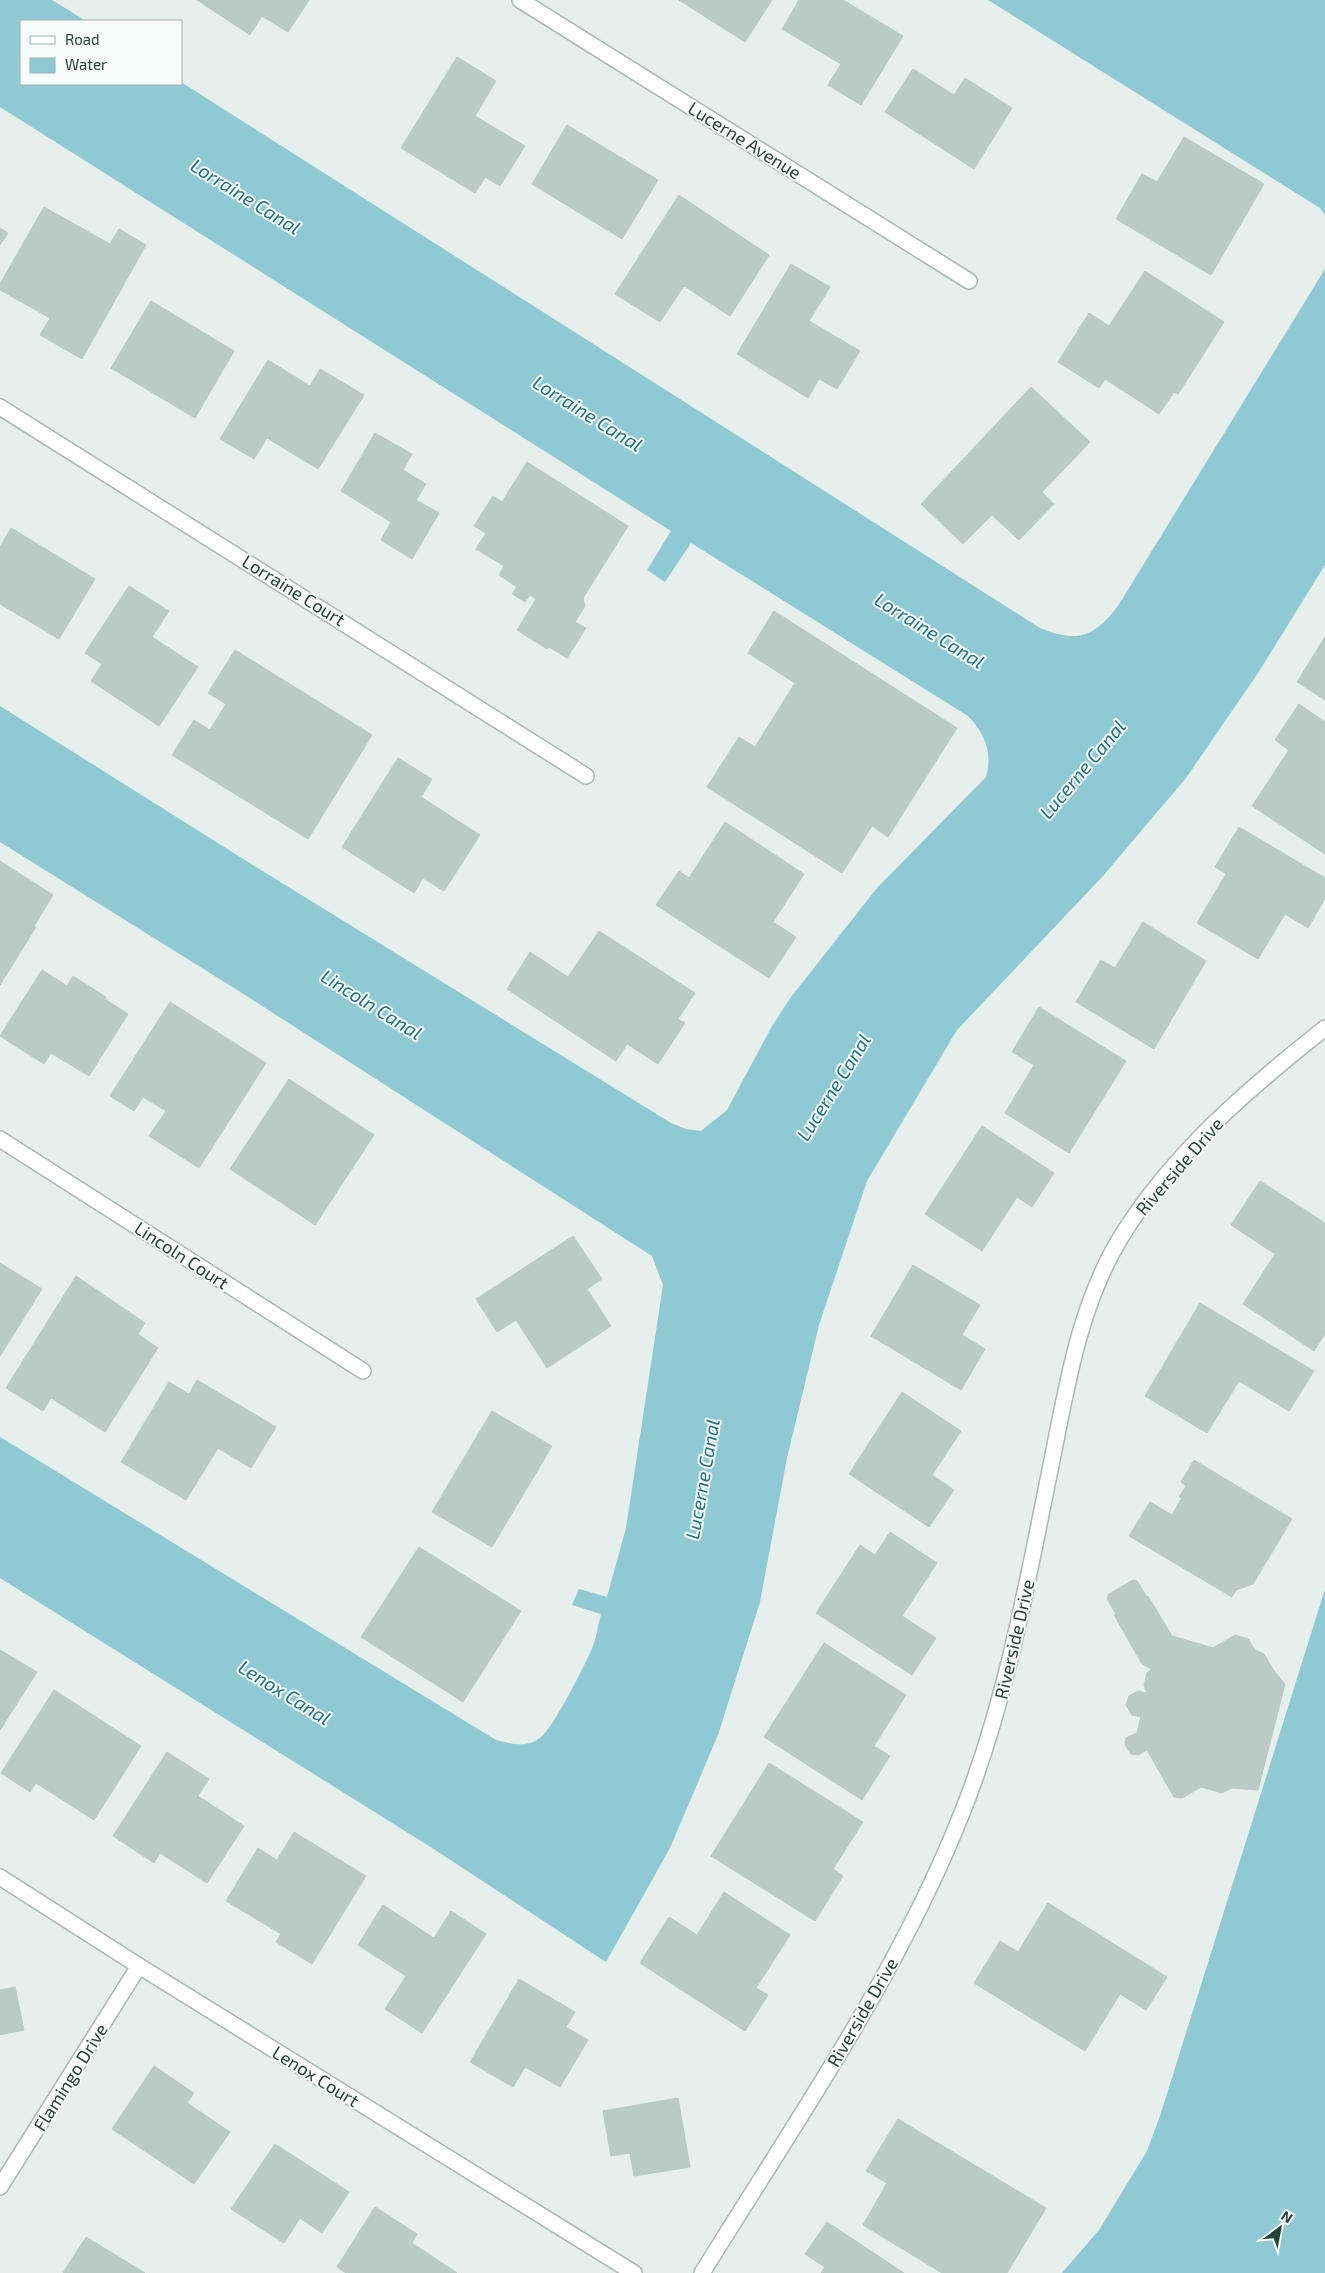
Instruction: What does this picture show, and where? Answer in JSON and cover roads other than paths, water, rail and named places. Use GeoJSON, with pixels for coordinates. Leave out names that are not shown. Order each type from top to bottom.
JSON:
{"type":"FeatureCollection","features":[{"type":"Feature","properties":{"kind":"street","name":"Lucerne Avenue"},"geometry":{"type":"LineString","coordinates":[[520,0],[970,281]]}},
{"type":"Feature","properties":{"kind":"street","name":"Lorraine Court"},"geometry":{"type":"LineString","coordinates":[[0,407],[586,776]]}},
{"type":"Feature","properties":{"kind":"street","name":"Riverside Drive"},"geometry":{"type":"LineString","coordinates":[[702,2273],[875,1993],[907,1932],[961,1815],[999,1702],[1030,1568],[1077,1338],[1096,1286],[1121,1238],[1151,1194],[1184,1156],[1226,1112],[1272,1070],[1325,1028]]}},
{"type":"Feature","properties":{"kind":"street","name":"Lincoln Court"},"geometry":{"type":"LineString","coordinates":[[0,1139],[363,1371]]}},
{"type":"Feature","properties":{"kind":"street","name":"Lenox Court"},"geometry":{"type":"LineString","coordinates":[[0,1877],[139,1966],[634,2273]]}},
{"type":"Feature","properties":{"kind":"street","name":"Flamingo Drive"},"geometry":{"type":"LineString","coordinates":[[0,2187],[139,1966]]}},
{"type":"Feature","properties":{"kind":"water"},"geometry":{"type":"Polygon","coordinates":[[[0,0],[52,0],[84,20],[20,20],[20,85],[182,85],[182,83],[1040,628],[1065,635],[1084,635],[1092,631],[1101,625],[1118,606],[1325,269],[1325,565],[1258,673],[1186,778],[1103,876],[957,1030],[867,1181],[819,1325],[787,1458],[760,1602],[718,1735],[670,1848],[606,1962],[429,1846],[0,1578],[0,1437],[496,1740],[518,1744],[535,1741],[546,1732],[560,1711],[594,1642],[601,1614],[572,1605],[579,1589],[607,1597],[626,1528],[663,1285],[652,1256],[234,988],[0,842],[0,706],[248,862],[671,1123],[686,1129],[701,1131],[727,1110],[772,1026],[791,997],[877,888],[986,777],[989,760],[986,744],[979,730],[968,716],[691,543],[665,582],[647,570],[671,531],[0,107],[0,0]]]}},
{"type":"Feature","properties":{"kind":"water"},"geometry":{"type":"Polygon","coordinates":[[[988,0],[1325,0],[1325,215],[1320,208],[988,0]]]}},
{"type":"Feature","properties":{"kind":"water"},"geometry":{"type":"Polygon","coordinates":[[[1325,1589],[1325,2273],[1062,2273],[1099,2230],[1147,2151],[1160,2116],[1325,1589]]]}},
{"type":"Feature","properties":{"kind":"water label","name":"Lorraine Canal"},"geometry":{"type":"Point","coordinates":[246,196]}},
{"type":"Feature","properties":{"kind":"water label","name":"Lorraine Canal"},"geometry":{"type":"Point","coordinates":[588,413]}},
{"type":"Feature","properties":{"kind":"water label","name":"Lorraine Canal"},"geometry":{"type":"Point","coordinates":[930,630]}},
{"type":"Feature","properties":{"kind":"water label","name":"Lucerne Canal"},"geometry":{"type":"Point","coordinates":[1082,769]}},
{"type":"Feature","properties":{"kind":"water label","name":"Lincoln Canal"},"geometry":{"type":"Point","coordinates":[372,1004]}},
{"type":"Feature","properties":{"kind":"water label","name":"Lucerne Canal"},"geometry":{"type":"Point","coordinates":[833,1087]}},
{"type":"Feature","properties":{"kind":"water label","name":"Lucerne Canal"},"geometry":{"type":"Point","coordinates":[702,1479]}},
{"type":"Feature","properties":{"kind":"water label","name":"Lenox Canal"},"geometry":{"type":"Point","coordinates":[285,1692]}}]}
